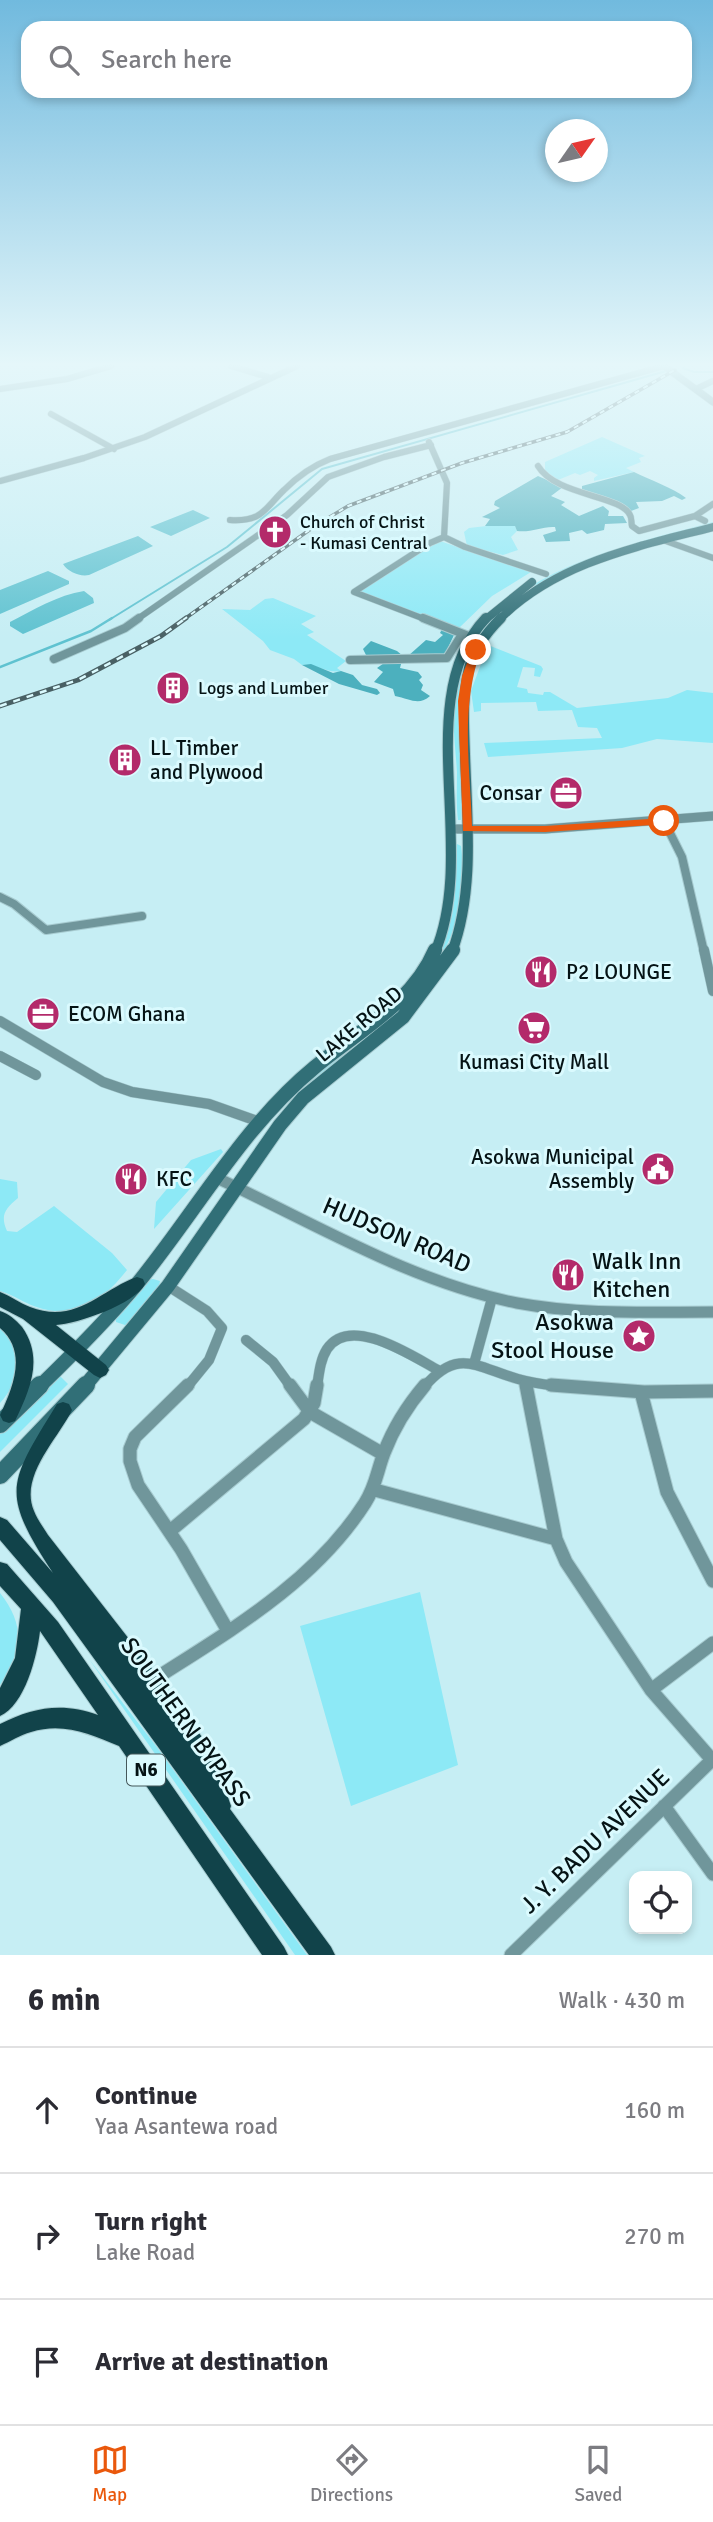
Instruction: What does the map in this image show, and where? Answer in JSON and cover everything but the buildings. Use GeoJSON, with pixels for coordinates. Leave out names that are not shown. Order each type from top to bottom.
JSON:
{"type":"FeatureCollection","features":[{"type":"Feature","properties":{"kind":"highway"},"geometry":{"type":"LineString","coordinates":[[29,1314],[54,1318],[78,1316],[99,1308],[137,1284]]}},
{"type":"Feature","properties":{"kind":"highway"},"geometry":{"type":"LineString","coordinates":[[0,1299],[29,1314],[100,1370]]}},
{"type":"Feature","properties":{"kind":"highway"},"geometry":{"type":"LineString","coordinates":[[0,1318],[17,1331],[26,1356],[22,1384],[4,1420]]}},
{"type":"Feature","properties":{"kind":"highway"},"geometry":{"type":"LineString","coordinates":[[63,1410],[25,1474],[21,1496],[24,1512],[41,1541],[150,1682],[204,1759],[223,1817]]}},
{"type":"Feature","properties":{"kind":"highway","name":"SOUTHERN BYPASS"},"geometry":{"type":"LineString","coordinates":[[0,1526],[60,1595],[323,1955]]}},
{"type":"Feature","properties":{"kind":"highway","name":"N6"},"geometry":{"type":"LineString","coordinates":[[7,1578],[51,1629],[276,1955]]}},
{"type":"Feature","properties":{"kind":"highway"},"geometry":{"type":"LineString","coordinates":[[0,1705],[25,1666],[31,1604]]}},
{"type":"Feature","properties":{"kind":"highway"},"geometry":{"type":"LineString","coordinates":[[0,1734],[18,1725],[60,1714],[91,1721],[124,1738]]}},
{"type":"Feature","properties":{"kind":"main road","name":"LAKE ROAD"},"geometry":{"type":"LineString","coordinates":[[0,1475],[100,1370],[168,1286],[279,1125],[303,1098],[403,1017],[451,956],[463,924],[467,829],[463,701],[470,666],[481,641],[506,612],[547,583],[593,561],[708,523]]}},
{"type":"Feature","properties":{"kind":"main road","name":"LAKE ROAD"},"geometry":{"type":"LineString","coordinates":[[4,1420],[76,1351],[137,1284],[167,1241],[219,1179],[260,1122],[313,1068],[391,1009],[413,986],[433,956],[445,928],[450,900],[450,696],[466,635],[503,603],[546,574],[596,553],[708,523]]}},
{"type":"Feature","properties":{"kind":"street"},"geometry":{"type":"LineString","coordinates":[[0,481],[85,457]]}},
{"type":"Feature","properties":{"kind":"street"},"geometry":{"type":"LineString","coordinates":[[230,520],[246,521],[265,512],[297,477],[319,461],[338,457]]}},
{"type":"Feature","properties":{"kind":"street"},"geometry":{"type":"LineString","coordinates":[[54,659],[125,628],[287,515],[328,477],[383,457]]}},
{"type":"Feature","properties":{"kind":"street"},"geometry":{"type":"LineString","coordinates":[[433,457],[447,483],[444,537]]}},
{"type":"Feature","properties":{"kind":"street"},"geometry":{"type":"LineString","coordinates":[[538,466],[545,478],[590,497],[621,505],[630,514],[632,526],[639,531],[708,523],[713,504]]}},
{"type":"Feature","properties":{"kind":"street"},"geometry":{"type":"LineString","coordinates":[[350,660],[447,657],[466,635],[354,592],[430,543],[444,537],[465,547],[546,574]]}},
{"type":"Feature","properties":{"kind":"street"},"geometry":{"type":"LineString","coordinates":[[663,540],[713,558]]}},
{"type":"Feature","properties":{"kind":"street"},"geometry":{"type":"LineString","coordinates":[[452,829],[545,829],[713,816]]}},
{"type":"Feature","properties":{"kind":"street"},"geometry":{"type":"LineString","coordinates":[[664,821],[682,856],[713,990]]}},
{"type":"Feature","properties":{"kind":"street"},"geometry":{"type":"LineString","coordinates":[[0,897],[14,904],[46,930],[142,916]]}},
{"type":"Feature","properties":{"kind":"street"},"geometry":{"type":"LineString","coordinates":[[0,1021],[103,1082],[132,1092],[209,1104],[260,1122]]}},
{"type":"Feature","properties":{"kind":"street"},"geometry":{"type":"LineString","coordinates":[[0,1056],[37,1075]]}},
{"type":"Feature","properties":{"kind":"street","name":"HUDSON ROAD"},"geometry":{"type":"LineString","coordinates":[[219,1179],[397,1265],[492,1298],[580,1310],[713,1312]]}},
{"type":"Feature","properties":{"kind":"street"},"geometry":{"type":"LineString","coordinates":[[168,1286],[207,1311],[222,1328],[219,1346],[184,1390],[130,1446],[130,1464],[140,1487],[170,1531],[228,1630]]}},
{"type":"Feature","properties":{"kind":"street"},"geometry":{"type":"LineString","coordinates":[[474,1364],[492,1298]]}},
{"type":"Feature","properties":{"kind":"street"},"geometry":{"type":"LineString","coordinates":[[170,1531],[239,1476],[310,1412],[322,1362],[331,1345],[341,1337],[357,1334],[377,1340],[438,1370]]}},
{"type":"Feature","properties":{"kind":"street"},"geometry":{"type":"LineString","coordinates":[[246,1340],[273,1362],[310,1412],[383,1454]]}},
{"type":"Feature","properties":{"kind":"street"},"geometry":{"type":"LineString","coordinates":[[150,1682],[268,1605],[305,1576],[335,1544],[374,1490],[383,1454],[413,1402],[438,1370],[452,1363],[474,1364],[525,1382],[641,1392],[713,1391]]}},
{"type":"Feature","properties":{"kind":"street"},"geometry":{"type":"LineString","coordinates":[[525,1382],[556,1539],[566,1562],[651,1689],[712,1760]]}},
{"type":"Feature","properties":{"kind":"street"},"geometry":{"type":"LineString","coordinates":[[641,1392],[667,1492],[713,1581]]}},
{"type":"Feature","properties":{"kind":"street"},"geometry":{"type":"LineString","coordinates":[[374,1490],[556,1539]]}},
{"type":"Feature","properties":{"kind":"street"},"geometry":{"type":"LineString","coordinates":[[651,1689],[713,1643]]}},
{"type":"Feature","properties":{"kind":"street","name":"J. Y. BADU AVENUE"},"geometry":{"type":"LineString","coordinates":[[516,1953],[712,1760]]}},
{"type":"Feature","properties":{"kind":"street"},"geometry":{"type":"LineString","coordinates":[[664,1806],[713,1874]]}},
{"type":"Feature","properties":{"kind":"shaded area"},"geometry":{"type":"Polygon","coordinates":[[[556,457],[641,457],[639,458],[641,462],[626,468],[634,472],[594,481],[598,475],[590,471],[580,475],[575,473],[558,480],[545,471],[545,462],[556,457]]]}},
{"type":"Feature","properties":{"kind":"shaded area"},"geometry":{"type":"Polygon","coordinates":[[[634,472],[686,498],[682,500],[674,496],[662,501],[636,502],[639,508],[631,511],[619,502],[582,491],[582,486],[634,472]]]}},
{"type":"Feature","properties":{"kind":"shaded area"},"geometry":{"type":"Polygon","coordinates":[[[538,476],[563,487],[551,496],[565,502],[561,505],[579,516],[603,506],[609,511],[608,516],[623,516],[627,523],[605,524],[604,530],[587,534],[582,530],[569,533],[570,541],[546,542],[543,535],[556,531],[555,527],[517,531],[515,526],[485,526],[490,519],[482,517],[500,508],[494,505],[495,501],[538,476]]]}},
{"type":"Feature","properties":{"kind":"shaded area"},"geometry":{"type":"Polygon","coordinates":[[[193,510],[210,518],[171,536],[150,527],[193,510]]]}},
{"type":"Feature","properties":{"kind":"shaded area"},"geometry":{"type":"Polygon","coordinates":[[[713,522],[713,525],[614,551],[518,599],[493,620],[464,670],[459,696],[461,820],[458,820],[453,718],[455,691],[461,665],[479,633],[504,606],[534,584],[568,567],[642,541],[713,522]]]}},
{"type":"Feature","properties":{"kind":"shaded area"},"geometry":{"type":"Polygon","coordinates":[[[504,524],[515,526],[517,531],[511,537],[518,550],[503,555],[467,546],[464,532],[469,528],[504,524]]]}},
{"type":"Feature","properties":{"kind":"shaded area"},"geometry":{"type":"Polygon","coordinates":[[[138,536],[153,546],[89,575],[74,573],[63,564],[138,536]]]}},
{"type":"Feature","properties":{"kind":"shaded area"},"geometry":{"type":"Polygon","coordinates":[[[440,541],[531,572],[492,596],[459,628],[358,593],[361,588],[440,541]]]}},
{"type":"Feature","properties":{"kind":"shaded area"},"geometry":{"type":"Polygon","coordinates":[[[48,571],[69,581],[69,584],[0,614],[0,590],[48,571]]]}},
{"type":"Feature","properties":{"kind":"shaded area"},"geometry":{"type":"Polygon","coordinates":[[[84,591],[93,598],[94,603],[23,634],[10,626],[10,622],[46,604],[84,591]]]}},
{"type":"Feature","properties":{"kind":"shaded area"},"geometry":{"type":"Polygon","coordinates":[[[273,598],[316,616],[301,624],[314,632],[307,635],[346,661],[337,668],[341,671],[302,665],[270,650],[263,641],[222,609],[250,610],[265,599],[273,598]]]}},
{"type":"Feature","properties":{"kind":"shaded area"},"geometry":{"type":"Polygon","coordinates":[[[442,629],[454,635],[444,656],[408,656],[426,640],[435,642],[443,635],[440,633],[442,629]]]}},
{"type":"Feature","properties":{"kind":"shaded area"},"geometry":{"type":"Polygon","coordinates":[[[371,641],[403,656],[400,668],[418,672],[422,677],[419,680],[423,685],[421,690],[430,696],[422,701],[410,700],[395,696],[393,689],[374,682],[383,672],[377,668],[387,661],[366,655],[363,649],[371,641]]]}},
{"type":"Feature","properties":{"kind":"shaded area"},"geometry":{"type":"Polygon","coordinates":[[[488,645],[541,666],[543,669],[540,677],[534,676],[535,668],[523,667],[517,687],[527,689],[528,693],[543,695],[544,692],[550,692],[577,708],[668,698],[687,690],[713,693],[713,743],[657,739],[622,748],[488,757],[484,743],[602,738],[597,728],[578,727],[572,710],[538,711],[536,702],[481,703],[481,711],[474,712],[471,691],[488,645]]]}},
{"type":"Feature","properties":{"kind":"shaded area"},"geometry":{"type":"Polygon","coordinates":[[[311,664],[333,673],[341,671],[353,675],[362,685],[377,689],[380,693],[377,695],[339,684],[302,665],[311,664]]]}},
{"type":"Feature","properties":{"kind":"shaded area"},"geometry":{"type":"Polygon","coordinates":[[[454,846],[461,846],[462,891],[453,931],[436,965],[413,995],[385,1022],[291,1102],[289,1100],[434,962],[452,916],[455,896],[454,846]]]}},
{"type":"Feature","properties":{"kind":"shaded area"},"geometry":{"type":"Polygon","coordinates":[[[221,1149],[223,1152],[154,1229],[156,1202],[191,1160],[221,1149]]]}},
{"type":"Feature","properties":{"kind":"shaded area"},"geometry":{"type":"Polygon","coordinates":[[[0,1179],[17,1182],[18,1198],[4,1216],[7,1231],[17,1232],[54,1206],[112,1253],[127,1270],[97,1300],[73,1310],[46,1310],[0,1291],[0,1179]]]}},
{"type":"Feature","properties":{"kind":"shaded area"},"geometry":{"type":"Polygon","coordinates":[[[147,1280],[160,1281],[159,1286],[129,1324],[116,1322],[116,1318],[147,1280]]]}},
{"type":"Feature","properties":{"kind":"shaded area"},"geometry":{"type":"Polygon","coordinates":[[[0,1327],[14,1345],[17,1365],[12,1385],[0,1403],[0,1327]]]}},
{"type":"Feature","properties":{"kind":"shaded area"},"geometry":{"type":"Polygon","coordinates":[[[60,1376],[68,1384],[0,1452],[0,1433],[60,1376]]]}},
{"type":"Feature","properties":{"kind":"shaded area"},"geometry":{"type":"Polygon","coordinates":[[[420,1592],[458,1765],[351,1806],[300,1626],[420,1592]]]}},
{"type":"Feature","properties":{"kind":"shaded area"},"geometry":{"type":"Polygon","coordinates":[[[0,1593],[14,1616],[18,1639],[14,1662],[0,1685],[0,1593]]]}},
{"type":"Feature","properties":{"kind":"shaded area"},"geometry":{"type":"Polygon","coordinates":[[[89,1659],[156,1746],[307,1955],[295,1955],[89,1659]]]}},
{"type":"Feature","properties":{"kind":"waterway"},"geometry":{"type":"LineString","coordinates":[[109,620],[227,547],[322,469],[363,457]]}},
{"type":"Feature","properties":{"kind":"waterway"},"geometry":{"type":"LineString","coordinates":[[0,667],[91,631],[112,618]]}},
{"type":"Feature","properties":{"kind":"railway"},"geometry":{"type":"LineString","coordinates":[[183,620],[315,526],[348,506],[482,457]]}},
{"type":"Feature","properties":{"kind":"railway"},"geometry":{"type":"LineString","coordinates":[[0,706],[78,680],[161,636],[186,618]]}},
{"type":"Feature","properties":{"kind":"place","name":"Church of Christ - Kumasi Central"},"geometry":{"type":"Point","coordinates":[275,532]}},
{"type":"Feature","properties":{"kind":"place","name":"Logs and Lumber"},"geometry":{"type":"Point","coordinates":[173,688]}},
{"type":"Feature","properties":{"kind":"place","name":"LL Timber and Plywood"},"geometry":{"type":"Point","coordinates":[125,760]}},
{"type":"Feature","properties":{"kind":"place","name":"Consar"},"geometry":{"type":"Point","coordinates":[566,793]}},
{"type":"Feature","properties":{"kind":"place","name":"P2 LOUNGE"},"geometry":{"type":"Point","coordinates":[541,972]}},
{"type":"Feature","properties":{"kind":"place","name":"ECOM Ghana"},"geometry":{"type":"Point","coordinates":[43,1014]}},
{"type":"Feature","properties":{"kind":"place","name":"Kumasi City Mall"},"geometry":{"type":"Point","coordinates":[534,1028]}},
{"type":"Feature","properties":{"kind":"place","name":"Asokwa Municipal Assembly"},"geometry":{"type":"Point","coordinates":[658,1169]}},
{"type":"Feature","properties":{"kind":"place","name":"KFC"},"geometry":{"type":"Point","coordinates":[131,1179]}},
{"type":"Feature","properties":{"kind":"place","name":"Walk Inn Kitchen"},"geometry":{"type":"Point","coordinates":[568,1275]}},
{"type":"Feature","properties":{"kind":"place","name":"Asokwa Stool House"},"geometry":{"type":"Point","coordinates":[639,1336]}},
{"type":"Feature","properties":{"kind":"route"},"geometry":{"type":"LineString","coordinates":[[476,650],[467,676],[463,701],[467,829],[601,827],[664,821]]}}]}
